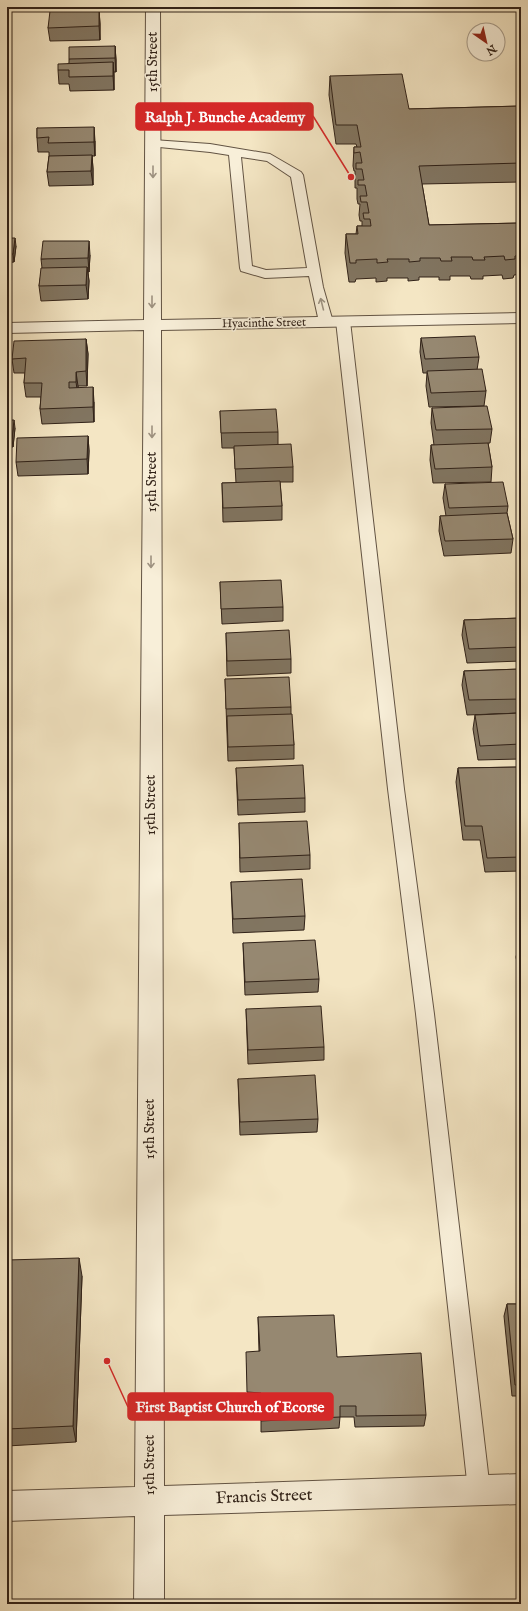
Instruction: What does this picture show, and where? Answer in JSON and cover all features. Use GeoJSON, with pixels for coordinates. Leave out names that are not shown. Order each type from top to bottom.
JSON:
{"type":"FeatureCollection","features":[{"type":"Feature","properties":{"kind":"street","name":"15th Street"},"geometry":{"type":"LineString","coordinates":[[149,1604],[153,7]]}},
{"type":"Feature","properties":{"kind":"street","name":"Hyacinthe Street"},"geometry":{"type":"LineString","coordinates":[[7,328],[521,318]]}},
{"type":"Feature","properties":{"kind":"street","name":"Francis Street"},"geometry":{"type":"LineString","coordinates":[[7,1506],[521,1489]]}},
{"type":"Feature","properties":{"kind":"lane"},"geometry":{"type":"LineString","coordinates":[[153,144],[210,148],[270,158],[297,175],[317,287],[335,321],[425,1014],[479,1490]]}},
{"type":"Feature","properties":{"kind":"lane"},"geometry":{"type":"LineString","coordinates":[[235,153],[246,268],[264,274],[314,272]]}},
{"type":"Feature","properties":{"kind":"building"},"geometry":{"type":"Polygon","coordinates":[[[54,7],[80,7],[79,11],[99,10],[99,26],[48,28],[50,11],[53,11],[54,7]]]}},
{"type":"Feature","properties":{"kind":"building"},"geometry":{"type":"Polygon","coordinates":[[[115,46],[115,58],[69,59],[69,47],[115,46]]]}},
{"type":"Feature","properties":{"kind":"building"},"geometry":{"type":"Polygon","coordinates":[[[113,62],[113,76],[69,77],[69,70],[58,70],[58,64],[113,62]]]}},
{"type":"Feature","properties":{"kind":"building"},"geometry":{"type":"Polygon","coordinates":[[[402,74],[409,109],[521,106],[521,163],[419,166],[429,225],[521,223],[521,255],[515,256],[515,259],[505,260],[504,256],[484,257],[485,260],[473,260],[472,257],[451,257],[452,261],[441,261],[440,258],[420,258],[420,261],[409,262],[409,259],[387,259],[388,262],[377,263],[377,259],[356,260],[356,263],[350,263],[346,234],[358,234],[357,226],[371,226],[370,219],[364,219],[363,213],[369,213],[367,202],[361,202],[360,196],[367,196],[365,185],[358,185],[358,180],[364,180],[362,169],[356,169],[356,163],[362,163],[360,152],[354,153],[354,147],[361,147],[357,125],[336,125],[330,76],[402,74]]]}},
{"type":"Feature","properties":{"kind":"building"},"geometry":{"type":"Polygon","coordinates":[[[94,127],[94,142],[48,143],[49,137],[37,138],[37,128],[94,127]]]}},
{"type":"Feature","properties":{"kind":"building"},"geometry":{"type":"Polygon","coordinates":[[[92,155],[91,171],[47,172],[49,156],[92,155]]]}},
{"type":"Feature","properties":{"kind":"building"},"geometry":{"type":"Polygon","coordinates":[[[7,238],[15,238],[13,254],[7,255],[7,238]]]}},
{"type":"Feature","properties":{"kind":"building"},"geometry":{"type":"Polygon","coordinates":[[[43,241],[89,241],[88,258],[41,259],[43,241]]]}},
{"type":"Feature","properties":{"kind":"building"},"geometry":{"type":"Polygon","coordinates":[[[87,267],[86,285],[39,286],[41,268],[87,267]]]}},
{"type":"Feature","properties":{"kind":"building"},"geometry":{"type":"Polygon","coordinates":[[[475,336],[479,357],[425,359],[421,338],[475,336]]]}},
{"type":"Feature","properties":{"kind":"building"},"geometry":{"type":"Polygon","coordinates":[[[86,339],[86,371],[76,372],[76,382],[69,382],[69,388],[93,387],[93,407],[40,409],[42,383],[24,383],[26,358],[12,359],[14,341],[86,339]]]}},
{"type":"Feature","properties":{"kind":"building"},"geometry":{"type":"Polygon","coordinates":[[[482,369],[486,391],[431,393],[427,371],[482,369]]]}},
{"type":"Feature","properties":{"kind":"building"},"geometry":{"type":"Polygon","coordinates":[[[487,406],[492,429],[436,430],[432,408],[487,406]]]}},
{"type":"Feature","properties":{"kind":"building"},"geometry":{"type":"Polygon","coordinates":[[[276,409],[278,432],[221,433],[220,411],[276,409]]]}},
{"type":"Feature","properties":{"kind":"building"},"geometry":{"type":"Polygon","coordinates":[[[7,420],[14,420],[12,439],[7,439],[7,420]]]}},
{"type":"Feature","properties":{"kind":"building"},"geometry":{"type":"Polygon","coordinates":[[[88,436],[87,459],[16,462],[17,438],[88,436]]]}},
{"type":"Feature","properties":{"kind":"building"},"geometry":{"type":"Polygon","coordinates":[[[488,443],[492,467],[435,469],[431,445],[488,443]]]}},
{"type":"Feature","properties":{"kind":"building"},"geometry":{"type":"Polygon","coordinates":[[[291,444],[293,467],[235,469],[234,446],[291,444]]]}},
{"type":"Feature","properties":{"kind":"building"},"geometry":{"type":"Polygon","coordinates":[[[280,481],[282,506],[223,508],[222,483],[280,481]]]}},
{"type":"Feature","properties":{"kind":"building"},"geometry":{"type":"Polygon","coordinates":[[[503,482],[508,506],[449,508],[445,484],[503,482]]]}},
{"type":"Feature","properties":{"kind":"building"},"geometry":{"type":"Polygon","coordinates":[[[507,513],[513,539],[445,541],[440,516],[507,513]]]}},
{"type":"Feature","properties":{"kind":"building"},"geometry":{"type":"Polygon","coordinates":[[[281,580],[283,607],[221,609],[220,582],[281,580]]]}},
{"type":"Feature","properties":{"kind":"building"},"geometry":{"type":"Polygon","coordinates":[[[521,618],[521,647],[469,649],[464,620],[521,618]]]}},
{"type":"Feature","properties":{"kind":"building"},"geometry":{"type":"Polygon","coordinates":[[[289,630],[291,659],[227,661],[226,633],[289,630]]]}},
{"type":"Feature","properties":{"kind":"building"},"geometry":{"type":"Polygon","coordinates":[[[521,669],[521,699],[469,700],[464,671],[521,669]]]}},
{"type":"Feature","properties":{"kind":"building"},"geometry":{"type":"Polygon","coordinates":[[[289,677],[291,707],[226,709],[225,679],[289,677]]]}},
{"type":"Feature","properties":{"kind":"building"},"geometry":{"type":"Polygon","coordinates":[[[521,713],[521,744],[480,746],[475,715],[521,713]]]}},
{"type":"Feature","properties":{"kind":"building"},"geometry":{"type":"Polygon","coordinates":[[[292,714],[294,745],[228,747],[227,716],[292,714]]]}},
{"type":"Feature","properties":{"kind":"building"},"geometry":{"type":"Polygon","coordinates":[[[303,765],[305,798],[238,800],[236,768],[303,765]]]}},
{"type":"Feature","properties":{"kind":"building"},"geometry":{"type":"Polygon","coordinates":[[[521,767],[521,857],[487,858],[482,826],[465,826],[458,768],[521,767]]]}},
{"type":"Feature","properties":{"kind":"building"},"geometry":{"type":"Polygon","coordinates":[[[307,821],[310,855],[240,858],[239,823],[307,821]]]}},
{"type":"Feature","properties":{"kind":"building"},"geometry":{"type":"Polygon","coordinates":[[[302,879],[305,916],[233,919],[231,882],[302,879]]]}},
{"type":"Feature","properties":{"kind":"building"},"geometry":{"type":"Polygon","coordinates":[[[315,940],[319,979],[245,982],[243,943],[315,940]]]}},
{"type":"Feature","properties":{"kind":"building"},"geometry":{"type":"Polygon","coordinates":[[[519,944],[521,944],[521,956],[519,944]]]}},
{"type":"Feature","properties":{"kind":"building"},"geometry":{"type":"Polygon","coordinates":[[[321,1006],[324,1047],[248,1050],[246,1009],[321,1006]]]}},
{"type":"Feature","properties":{"kind":"building"},"geometry":{"type":"Polygon","coordinates":[[[315,1075],[318,1119],[240,1122],[238,1079],[315,1075]]]}},
{"type":"Feature","properties":{"kind":"building"},"geometry":{"type":"Polygon","coordinates":[[[79,1258],[73,1426],[7,1429],[7,1260],[79,1258]]]}},
{"type":"Feature","properties":{"kind":"building"},"geometry":{"type":"Polygon","coordinates":[[[507,1304],[521,1304],[521,1385],[515,1385],[507,1304]]]}},
{"type":"Feature","properties":{"kind":"building"},"geometry":{"type":"Polygon","coordinates":[[[334,1315],[337,1357],[421,1353],[426,1415],[356,1416],[356,1406],[340,1406],[340,1417],[261,1421],[261,1393],[247,1392],[246,1352],[260,1351],[258,1317],[334,1315]]]}},
{"type":"Feature","properties":{"kind":"place","name":"Ralph J. Bunche Academy"},"geometry":{"type":"Point","coordinates":[351,177]}},
{"type":"Feature","properties":{"kind":"place","name":"First Baptist Church of Ecorse"},"geometry":{"type":"Point","coordinates":[107,1361]}}]}
